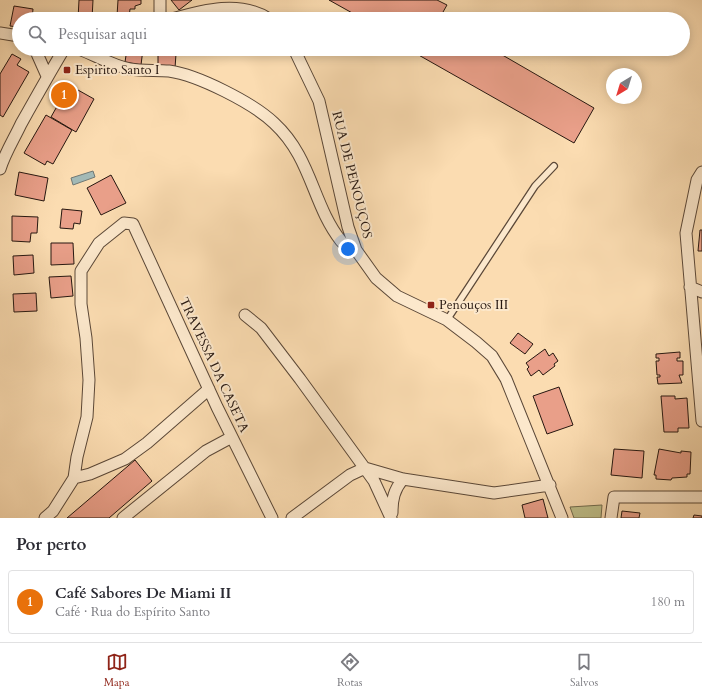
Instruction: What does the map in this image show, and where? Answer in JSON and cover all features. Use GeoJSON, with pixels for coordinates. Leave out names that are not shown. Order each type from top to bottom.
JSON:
{"type":"FeatureCollection","features":[{"type":"Feature","properties":{"kind":"street"},"geometry":{"type":"LineString","coordinates":[[160,0],[160,12]]}},
{"type":"Feature","properties":{"kind":"street"},"geometry":{"type":"LineString","coordinates":[[193,12],[229,2],[249,7],[257,12]]}},
{"type":"Feature","properties":{"kind":"street"},"geometry":{"type":"LineString","coordinates":[[0,33],[12,35]]}},
{"type":"Feature","properties":{"kind":"street"},"geometry":{"type":"LineString","coordinates":[[38,56],[48,76]]}},
{"type":"Feature","properties":{"kind":"street"},"geometry":{"type":"LineString","coordinates":[[1,163],[60,56]]}},
{"type":"Feature","properties":{"kind":"street"},"geometry":{"type":"LineString","coordinates":[[96,56],[128,69],[170,71],[232,95],[262,112],[275,124],[294,146],[306,167],[327,217],[342,242],[356,250]]}},
{"type":"Feature","properties":{"kind":"street","name":"RUA DE PENOUÇOS"},"geometry":{"type":"LineString","coordinates":[[297,56],[319,101],[348,227],[356,250],[376,278],[397,296],[447,320],[492,356],[506,379],[550,485],[562,518]]}},
{"type":"Feature","properties":{"kind":"street"},"geometry":{"type":"LineString","coordinates":[[702,172],[697,180],[686,233],[702,421]]}},
{"type":"Feature","properties":{"kind":"street","name":"TRAVESSA DA CASETA"},"geometry":{"type":"LineString","coordinates":[[74,478],[77,457],[87,417],[89,380],[81,304],[81,271],[99,244],[124,223],[133,224],[209,389],[272,518]]}},
{"type":"Feature","properties":{"kind":"street"},"geometry":{"type":"LineString","coordinates":[[690,286],[702,292]]}},
{"type":"Feature","properties":{"kind":"street"},"geometry":{"type":"LineString","coordinates":[[245,315],[261,328],[365,468],[392,518]]}},
{"type":"Feature","properties":{"kind":"street"},"geometry":{"type":"LineString","coordinates":[[45,518],[53,511],[74,478],[90,474],[125,460],[147,443],[209,389]]}},
{"type":"Feature","properties":{"kind":"street"},"geometry":{"type":"LineString","coordinates":[[123,518],[206,451],[232,437]]}},
{"type":"Feature","properties":{"kind":"street"},"geometry":{"type":"LineString","coordinates":[[292,518],[350,475],[365,468],[404,479],[494,493],[550,485]]}},
{"type":"Feature","properties":{"kind":"street"},"geometry":{"type":"LineString","coordinates":[[392,518],[392,502],[396,489],[404,479]]}},
{"type":"Feature","properties":{"kind":"street"},"geometry":{"type":"LineString","coordinates":[[611,518],[614,497],[702,497]]}},
{"type":"Feature","properties":{"kind":"lane"},"geometry":{"type":"LineString","coordinates":[[447,320],[535,186],[554,166]]}},
{"type":"Feature","properties":{"kind":"green space"},"geometry":{"type":"Polygon","coordinates":[[[602,505],[601,518],[574,518],[570,507],[602,505]]]}},
{"type":"Feature","properties":{"kind":"water"},"geometry":{"type":"Polygon","coordinates":[[[93,171],[95,177],[73,185],[71,178],[93,171]]]}},
{"type":"Feature","properties":{"kind":"building"},"geometry":{"type":"Polygon","coordinates":[[[79,0],[93,0],[92,12],[78,12],[79,0]]]}},
{"type":"Feature","properties":{"kind":"building"},"geometry":{"type":"Polygon","coordinates":[[[118,0],[141,0],[141,4],[135,6],[135,9],[130,9],[130,12],[117,12],[118,0]]]}},
{"type":"Feature","properties":{"kind":"building"},"geometry":{"type":"Polygon","coordinates":[[[171,0],[192,0],[179,10],[171,0]]]}},
{"type":"Feature","properties":{"kind":"building"},"geometry":{"type":"Polygon","coordinates":[[[329,0],[437,0],[447,5],[443,12],[350,12],[329,0]]]}},
{"type":"Feature","properties":{"kind":"building"},"geometry":{"type":"Polygon","coordinates":[[[14,6],[33,9],[33,12],[13,12],[14,6]]]}},
{"type":"Feature","properties":{"kind":"building"},"geometry":{"type":"Polygon","coordinates":[[[12,16],[12,26],[10,26],[12,16]]]}},
{"type":"Feature","properties":{"kind":"building"},"geometry":{"type":"Polygon","coordinates":[[[12,54],[12,56],[21,59],[17,65],[29,72],[3,117],[0,115],[0,74],[12,54]]]}},
{"type":"Feature","properties":{"kind":"building"},"geometry":{"type":"Polygon","coordinates":[[[126,56],[142,56],[141,65],[125,62],[126,56]]]}},
{"type":"Feature","properties":{"kind":"building"},"geometry":{"type":"Polygon","coordinates":[[[158,56],[176,56],[175,68],[158,67],[158,56]]]}},
{"type":"Feature","properties":{"kind":"building"},"geometry":{"type":"Polygon","coordinates":[[[420,56],[504,56],[594,108],[574,143],[420,56]]]}},
{"type":"Feature","properties":{"kind":"building"},"geometry":{"type":"Polygon","coordinates":[[[69,85],[94,99],[76,132],[51,117],[69,85]]]}},
{"type":"Feature","properties":{"kind":"building"},"geometry":{"type":"Polygon","coordinates":[[[46,115],[72,130],[53,164],[47,161],[45,165],[24,153],[46,115]]]}},
{"type":"Feature","properties":{"kind":"building"},"geometry":{"type":"Polygon","coordinates":[[[19,172],[48,178],[44,201],[15,195],[19,172]]]}},
{"type":"Feature","properties":{"kind":"building"},"geometry":{"type":"Polygon","coordinates":[[[111,175],[126,203],[101,215],[87,188],[111,175]]]}},
{"type":"Feature","properties":{"kind":"building"},"geometry":{"type":"Polygon","coordinates":[[[62,209],[82,211],[80,224],[74,223],[73,229],[60,228],[62,209]]]}},
{"type":"Feature","properties":{"kind":"building"},"geometry":{"type":"Polygon","coordinates":[[[12,216],[38,217],[37,233],[31,233],[30,242],[12,241],[12,216]]]}},
{"type":"Feature","properties":{"kind":"building"},"geometry":{"type":"Polygon","coordinates":[[[700,230],[702,230],[702,251],[698,251],[700,230]]]}},
{"type":"Feature","properties":{"kind":"building"},"geometry":{"type":"Polygon","coordinates":[[[51,243],[73,243],[74,264],[51,265],[51,243]]]}},
{"type":"Feature","properties":{"kind":"building"},"geometry":{"type":"Polygon","coordinates":[[[33,255],[34,273],[14,275],[13,256],[33,255]]]}},
{"type":"Feature","properties":{"kind":"building"},"geometry":{"type":"Polygon","coordinates":[[[71,276],[73,296],[51,298],[49,277],[71,276]]]}},
{"type":"Feature","properties":{"kind":"building"},"geometry":{"type":"Polygon","coordinates":[[[36,293],[37,311],[14,312],[13,294],[36,293]]]}},
{"type":"Feature","properties":{"kind":"building"},"geometry":{"type":"Polygon","coordinates":[[[518,333],[533,344],[525,354],[510,343],[518,333]]]}},
{"type":"Feature","properties":{"kind":"building"},"geometry":{"type":"Polygon","coordinates":[[[545,349],[549,356],[553,353],[558,361],[554,364],[555,366],[543,375],[539,370],[531,376],[527,369],[529,367],[526,363],[545,349]]]}},
{"type":"Feature","properties":{"kind":"building"},"geometry":{"type":"Polygon","coordinates":[[[680,352],[680,358],[677,358],[677,361],[683,361],[683,375],[679,375],[682,383],[658,384],[657,377],[660,377],[660,375],[657,375],[656,361],[659,361],[659,358],[656,358],[656,354],[680,352]]]}},
{"type":"Feature","properties":{"kind":"building"},"geometry":{"type":"Polygon","coordinates":[[[559,387],[573,425],[547,434],[533,396],[559,387]]]}},
{"type":"Feature","properties":{"kind":"building"},"geometry":{"type":"Polygon","coordinates":[[[661,396],[675,396],[675,399],[687,398],[689,428],[678,428],[678,432],[664,432],[661,396]]]}},
{"type":"Feature","properties":{"kind":"building"},"geometry":{"type":"Polygon","coordinates":[[[614,449],[644,451],[642,478],[611,475],[614,449]]]}},
{"type":"Feature","properties":{"kind":"building"},"geometry":{"type":"Polygon","coordinates":[[[659,449],[681,453],[681,451],[691,452],[690,474],[687,474],[687,477],[672,478],[671,480],[656,479],[656,475],[654,475],[659,449]]]}},
{"type":"Feature","properties":{"kind":"building"},"geometry":{"type":"Polygon","coordinates":[[[135,460],[152,481],[109,518],[67,518],[135,460]]]}},
{"type":"Feature","properties":{"kind":"building"},"geometry":{"type":"Polygon","coordinates":[[[543,499],[548,518],[525,518],[522,505],[543,499]]]}},
{"type":"Feature","properties":{"kind":"building"},"geometry":{"type":"Polygon","coordinates":[[[622,511],[640,513],[639,518],[621,518],[622,511]]]}},
{"type":"Feature","properties":{"kind":"building"},"geometry":{"type":"Polygon","coordinates":[[[694,515],[702,516],[702,518],[693,518],[694,515]]]}},
{"type":"Feature","properties":{"kind":"place","name":"Espirito Santo I"},"geometry":{"type":"Point","coordinates":[67,70]}},
{"type":"Feature","properties":{"kind":"place","name":"Café Sabores De Miami II"},"geometry":{"type":"Point","coordinates":[64,95]}},
{"type":"Feature","properties":{"kind":"place","name":"Penouços III"},"geometry":{"type":"Point","coordinates":[431,305]}}]}
